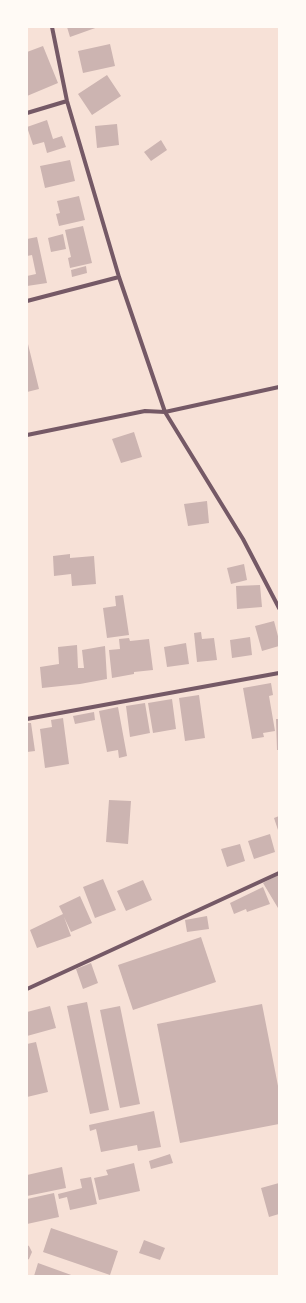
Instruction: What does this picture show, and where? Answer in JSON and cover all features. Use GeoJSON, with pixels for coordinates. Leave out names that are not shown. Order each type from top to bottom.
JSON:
{"type":"FeatureCollection","features":[{"type":"Feature","properties":{"kind":"street"},"geometry":{"type":"LineString","coordinates":[[52,27],[67,101],[118,277],[165,412],[243,539],[279,608]]}},
{"type":"Feature","properties":{"kind":"street"},"geometry":{"type":"LineString","coordinates":[[27,113],[67,101]]}},
{"type":"Feature","properties":{"kind":"street"},"geometry":{"type":"LineString","coordinates":[[27,301],[118,277]]}},
{"type":"Feature","properties":{"kind":"street"},"geometry":{"type":"LineString","coordinates":[[27,435],[144,412],[165,412],[279,387]]}},
{"type":"Feature","properties":{"kind":"street"},"geometry":{"type":"LineString","coordinates":[[27,719],[279,673]]}},
{"type":"Feature","properties":{"kind":"street"},"geometry":{"type":"LineString","coordinates":[[27,989],[279,873]]}},
{"type":"Feature","properties":{"kind":"building"},"geometry":{"type":"Polygon","coordinates":[[[67,27],[98,27],[70,37],[67,27]]]}},
{"type":"Feature","properties":{"kind":"building"},"geometry":{"type":"Polygon","coordinates":[[[110,44],[115,66],[83,73],[78,51],[110,44]]]}},
{"type":"Feature","properties":{"kind":"building"},"geometry":{"type":"Polygon","coordinates":[[[43,46],[58,83],[27,96],[27,52],[43,46]]]}},
{"type":"Feature","properties":{"kind":"building"},"geometry":{"type":"Polygon","coordinates":[[[107,75],[121,96],[92,115],[78,94],[107,75]]]}},
{"type":"Feature","properties":{"kind":"building"},"geometry":{"type":"Polygon","coordinates":[[[47,120],[53,139],[62,136],[66,147],[47,153],[44,142],[33,145],[27,127],[47,120]]]}},
{"type":"Feature","properties":{"kind":"building"},"geometry":{"type":"Polygon","coordinates":[[[117,124],[119,145],[97,148],[95,126],[117,124]]]}},
{"type":"Feature","properties":{"kind":"building"},"geometry":{"type":"Polygon","coordinates":[[[161,140],[167,150],[151,161],[144,152],[161,140]]]}},
{"type":"Feature","properties":{"kind":"building"},"geometry":{"type":"Polygon","coordinates":[[[70,160],[75,181],[45,188],[40,166],[70,160]]]}},
{"type":"Feature","properties":{"kind":"building"},"geometry":{"type":"Polygon","coordinates":[[[79,196],[85,220],[59,226],[56,214],[60,213],[57,201],[79,196]]]}},
{"type":"Feature","properties":{"kind":"building"},"geometry":{"type":"Polygon","coordinates":[[[83,226],[92,263],[70,268],[68,258],[71,257],[65,230],[83,226]]]}},
{"type":"Feature","properties":{"kind":"building"},"geometry":{"type":"Polygon","coordinates":[[[63,234],[66,249],[51,252],[48,238],[63,234]]]}},
{"type":"Feature","properties":{"kind":"building"},"geometry":{"type":"Polygon","coordinates":[[[37,237],[47,283],[27,286],[27,276],[36,274],[32,255],[27,256],[27,239],[37,237]]]}},
{"type":"Feature","properties":{"kind":"building"},"geometry":{"type":"Polygon","coordinates":[[[86,266],[87,273],[72,277],[71,270],[86,266]]]}},
{"type":"Feature","properties":{"kind":"building"},"geometry":{"type":"Polygon","coordinates":[[[27,340],[39,389],[27,392],[27,340]]]}},
{"type":"Feature","properties":{"kind":"building"},"geometry":{"type":"Polygon","coordinates":[[[134,432],[142,457],[121,463],[112,439],[134,432]]]}},
{"type":"Feature","properties":{"kind":"building"},"geometry":{"type":"Polygon","coordinates":[[[207,501],[209,523],[188,526],[184,504],[207,501]]]}},
{"type":"Feature","properties":{"kind":"building"},"geometry":{"type":"Polygon","coordinates":[[[70,554],[70,558],[94,556],[96,584],[72,586],[71,574],[54,576],[53,556],[70,554]]]}},
{"type":"Feature","properties":{"kind":"building"},"geometry":{"type":"Polygon","coordinates":[[[244,564],[247,580],[231,584],[227,568],[244,564]]]}},
{"type":"Feature","properties":{"kind":"building"},"geometry":{"type":"Polygon","coordinates":[[[260,585],[262,607],[237,609],[236,586],[260,585]]]}},
{"type":"Feature","properties":{"kind":"building"},"geometry":{"type":"Polygon","coordinates":[[[123,595],[129,635],[107,638],[103,608],[116,606],[115,596],[123,595]]]}},
{"type":"Feature","properties":{"kind":"building"},"geometry":{"type":"Polygon","coordinates":[[[274,621],[279,646],[262,651],[255,626],[274,621]]]}},
{"type":"Feature","properties":{"kind":"building"},"geometry":{"type":"Polygon","coordinates":[[[201,632],[202,639],[214,638],[217,660],[197,662],[194,633],[201,632]]]}},
{"type":"Feature","properties":{"kind":"building"},"geometry":{"type":"Polygon","coordinates":[[[250,637],[252,655],[232,658],[230,640],[250,637]]]}},
{"type":"Feature","properties":{"kind":"building"},"geometry":{"type":"Polygon","coordinates":[[[129,638],[130,641],[149,639],[153,670],[134,672],[134,674],[112,678],[109,650],[120,649],[119,639],[129,638]]]}},
{"type":"Feature","properties":{"kind":"building"},"geometry":{"type":"Polygon","coordinates":[[[186,643],[189,664],[167,667],[164,647],[186,643]]]}},
{"type":"Feature","properties":{"kind":"building"},"geometry":{"type":"Polygon","coordinates":[[[77,645],[78,668],[84,668],[82,650],[105,646],[107,679],[80,684],[42,688],[40,667],[59,664],[58,647],[77,645]]]}},
{"type":"Feature","properties":{"kind":"building"},"geometry":{"type":"Polygon","coordinates":[[[271,683],[273,695],[269,696],[275,731],[263,733],[264,737],[252,739],[243,688],[271,683]]]}},
{"type":"Feature","properties":{"kind":"building"},"geometry":{"type":"Polygon","coordinates":[[[199,695],[205,738],[185,741],[179,698],[199,695]]]}},
{"type":"Feature","properties":{"kind":"building"},"geometry":{"type":"Polygon","coordinates":[[[172,699],[176,729],[153,733],[148,703],[172,699]]]}},
{"type":"Feature","properties":{"kind":"building"},"geometry":{"type":"Polygon","coordinates":[[[145,703],[150,733],[130,737],[126,706],[145,703]]]}},
{"type":"Feature","properties":{"kind":"building"},"geometry":{"type":"Polygon","coordinates":[[[118,707],[127,756],[119,758],[118,750],[107,752],[99,711],[118,707]]]}},
{"type":"Feature","properties":{"kind":"building"},"geometry":{"type":"Polygon","coordinates":[[[94,712],[95,720],[75,724],[73,716],[94,712]]]}},
{"type":"Feature","properties":{"kind":"building"},"geometry":{"type":"Polygon","coordinates":[[[63,718],[69,764],[45,768],[40,729],[52,727],[51,720],[63,718]]]}},
{"type":"Feature","properties":{"kind":"building"},"geometry":{"type":"Polygon","coordinates":[[[276,719],[279,719],[279,750],[277,750],[276,719]]]}},
{"type":"Feature","properties":{"kind":"building"},"geometry":{"type":"Polygon","coordinates":[[[27,723],[31,723],[35,751],[27,752],[27,723]]]}},
{"type":"Feature","properties":{"kind":"building"},"geometry":{"type":"Polygon","coordinates":[[[109,800],[131,801],[128,844],[106,842],[109,800]]]}},
{"type":"Feature","properties":{"kind":"building"},"geometry":{"type":"Polygon","coordinates":[[[279,816],[279,833],[274,818],[279,816]]]}},
{"type":"Feature","properties":{"kind":"building"},"geometry":{"type":"Polygon","coordinates":[[[270,834],[275,852],[254,859],[248,841],[270,834]]]}},
{"type":"Feature","properties":{"kind":"building"},"geometry":{"type":"Polygon","coordinates":[[[240,844],[245,861],[227,867],[221,849],[240,844]]]}},
{"type":"Feature","properties":{"kind":"building"},"geometry":{"type":"Polygon","coordinates":[[[279,874],[279,908],[278,908],[263,883],[279,874]]]}},
{"type":"Feature","properties":{"kind":"building"},"geometry":{"type":"Polygon","coordinates":[[[103,879],[116,910],[95,918],[83,887],[103,879]]]}},
{"type":"Feature","properties":{"kind":"building"},"geometry":{"type":"Polygon","coordinates":[[[143,880],[152,900],[126,911],[117,891],[143,880]]]}},
{"type":"Feature","properties":{"kind":"building"},"geometry":{"type":"Polygon","coordinates":[[[263,887],[270,904],[247,912],[246,909],[234,914],[230,903],[263,887]]]}},
{"type":"Feature","properties":{"kind":"building"},"geometry":{"type":"Polygon","coordinates":[[[80,896],[92,923],[71,932],[64,917],[71,936],[37,948],[30,930],[63,914],[59,906],[80,896]]]}},
{"type":"Feature","properties":{"kind":"building"},"geometry":{"type":"Polygon","coordinates":[[[207,916],[209,929],[187,932],[185,920],[207,916]]]}},
{"type":"Feature","properties":{"kind":"building"},"geometry":{"type":"Polygon","coordinates":[[[201,937],[216,982],[133,1010],[118,965],[201,937]]]}},
{"type":"Feature","properties":{"kind":"building"},"geometry":{"type":"Polygon","coordinates":[[[91,963],[98,983],[83,989],[76,969],[91,963]]]}},
{"type":"Feature","properties":{"kind":"building"},"geometry":{"type":"Polygon","coordinates":[[[87,1002],[109,1110],[90,1114],[67,1006],[87,1002]]]}},
{"type":"Feature","properties":{"kind":"building"},"geometry":{"type":"Polygon","coordinates":[[[262,1004],[279,1091],[279,1124],[180,1143],[157,1024],[262,1004]]]}},
{"type":"Feature","properties":{"kind":"building"},"geometry":{"type":"Polygon","coordinates":[[[50,1006],[56,1028],[27,1036],[27,1012],[50,1006]]]}},
{"type":"Feature","properties":{"kind":"building"},"geometry":{"type":"Polygon","coordinates":[[[120,1006],[140,1104],[120,1108],[100,1010],[120,1006]]]}},
{"type":"Feature","properties":{"kind":"building"},"geometry":{"type":"Polygon","coordinates":[[[36,1042],[48,1092],[27,1097],[27,1044],[36,1042]]]}},
{"type":"Feature","properties":{"kind":"building"},"geometry":{"type":"Polygon","coordinates":[[[154,1111],[161,1147],[138,1151],[137,1145],[101,1152],[96,1129],[90,1131],[89,1125],[154,1111]]]}},
{"type":"Feature","properties":{"kind":"building"},"geometry":{"type":"Polygon","coordinates":[[[170,1154],[173,1163],[151,1169],[149,1161],[170,1154]]]}},
{"type":"Feature","properties":{"kind":"building"},"geometry":{"type":"Polygon","coordinates":[[[134,1163],[140,1191],[99,1200],[94,1178],[108,1175],[106,1170],[134,1163]]]}},
{"type":"Feature","properties":{"kind":"building"},"geometry":{"type":"Polygon","coordinates":[[[62,1167],[66,1188],[27,1196],[27,1175],[62,1167]]]}},
{"type":"Feature","properties":{"kind":"building"},"geometry":{"type":"Polygon","coordinates":[[[91,1177],[97,1204],[70,1210],[67,1197],[59,1199],[58,1194],[82,1188],[80,1179],[91,1177]]]}},
{"type":"Feature","properties":{"kind":"building"},"geometry":{"type":"Polygon","coordinates":[[[279,1183],[279,1214],[269,1217],[261,1188],[279,1183]]]}},
{"type":"Feature","properties":{"kind":"building"},"geometry":{"type":"Polygon","coordinates":[[[54,1193],[59,1217],[27,1224],[27,1199],[54,1193]]]}},
{"type":"Feature","properties":{"kind":"building"},"geometry":{"type":"Polygon","coordinates":[[[51,1228],[118,1251],[110,1275],[43,1252],[51,1228]]]}},
{"type":"Feature","properties":{"kind":"building"},"geometry":{"type":"Polygon","coordinates":[[[144,1240],[165,1248],[160,1260],[139,1253],[144,1240]]]}},
{"type":"Feature","properties":{"kind":"building"},"geometry":{"type":"Polygon","coordinates":[[[27,1245],[32,1252],[27,1260],[27,1245]]]}},
{"type":"Feature","properties":{"kind":"building"},"geometry":{"type":"Polygon","coordinates":[[[38,1263],[74,1276],[34,1276],[38,1263]]]}}]}
